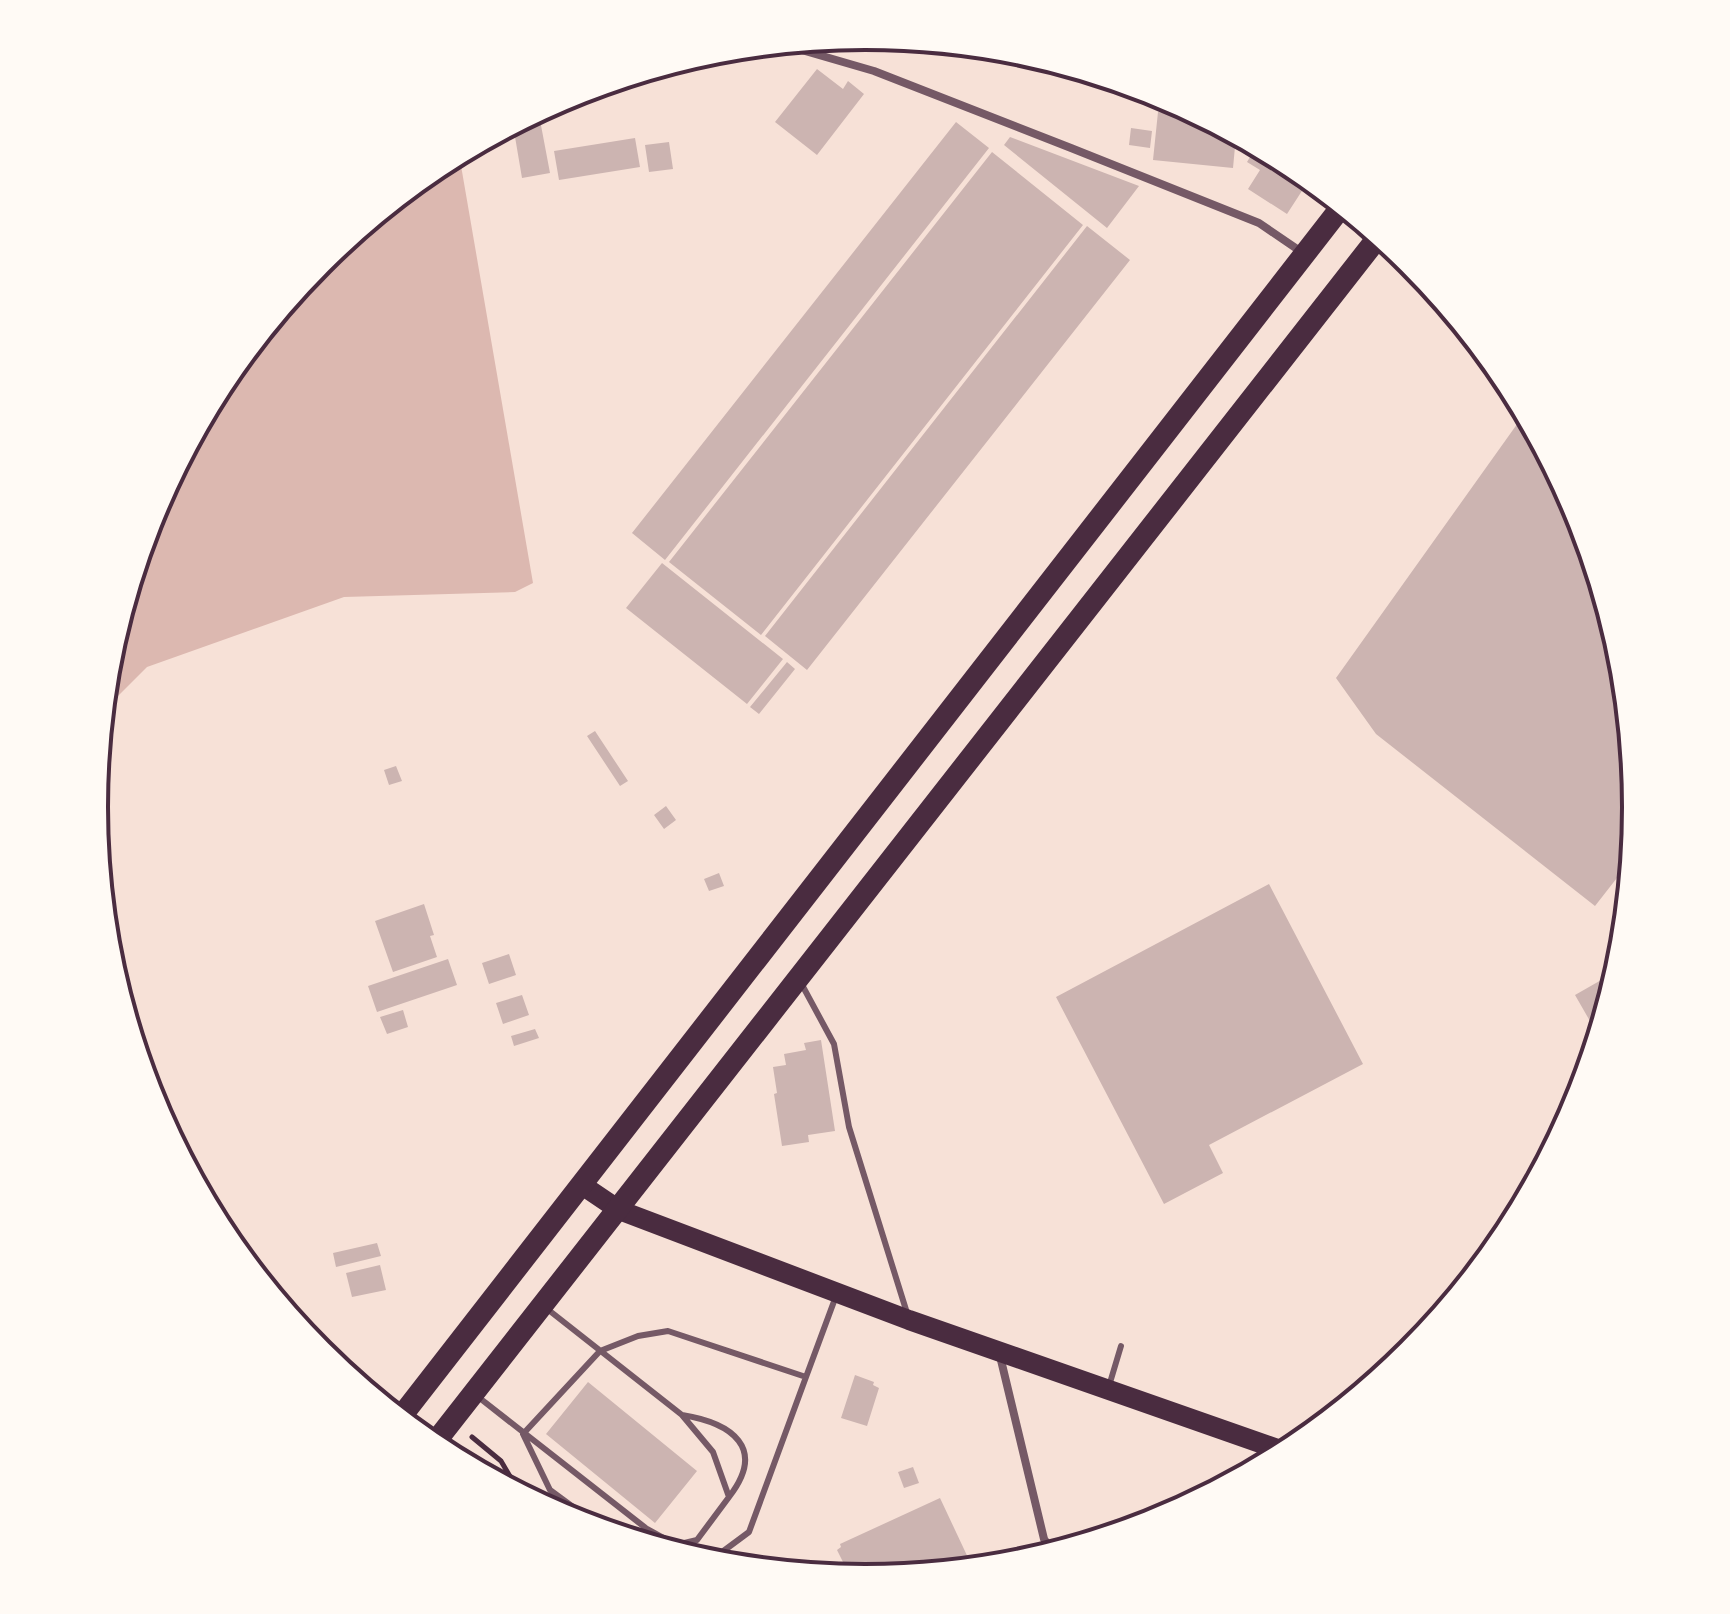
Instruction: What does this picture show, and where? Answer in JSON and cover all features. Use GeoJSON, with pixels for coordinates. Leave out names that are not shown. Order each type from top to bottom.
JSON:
{"type":"FeatureCollection","features":[{"type":"Feature","properties":{"kind":"highway"},"geometry":{"type":"LineString","coordinates":[[406,1410],[1336,214]]}},
{"type":"Feature","properties":{"kind":"highway"},"geometry":{"type":"LineString","coordinates":[[442,1434],[1372,246]]}},
{"type":"Feature","properties":{"kind":"main road"},"geometry":{"type":"LineString","coordinates":[[582,1185],[619,1210],[909,1320],[1270,1446]]}},
{"type":"Feature","properties":{"kind":"street"},"geometry":{"type":"LineString","coordinates":[[810,52],[874,71],[1259,223],[1307,255]]}},
{"type":"Feature","properties":{"kind":"street"},"geometry":{"type":"LineString","coordinates":[[999,1351],[1046,1541]]}},
{"type":"Feature","properties":{"kind":"lane"},"geometry":{"type":"LineString","coordinates":[[799,980],[834,1044],[849,1127],[909,1320]]}},
{"type":"Feature","properties":{"kind":"lane"},"geometry":{"type":"LineString","coordinates":[[724,1550],[749,1532],[838,1293]]}},
{"type":"Feature","properties":{"kind":"lane"},"geometry":{"type":"LineString","coordinates":[[543,1306],[682,1415],[713,1452],[729,1497]]}},
{"type":"Feature","properties":{"kind":"lane"},"geometry":{"type":"LineString","coordinates":[[523,1434],[600,1351],[638,1336],[668,1331],[806,1377]]}},
{"type":"Feature","properties":{"kind":"lane"},"geometry":{"type":"LineString","coordinates":[[1108,1390],[1121,1346]]}},
{"type":"Feature","properties":{"kind":"lane"},"geometry":{"type":"LineString","coordinates":[[475,1394],[657,1534]]}},
{"type":"Feature","properties":{"kind":"lane"},"geometry":{"type":"LineString","coordinates":[[682,1415],[708,1419],[736,1435],[746,1456],[741,1482],[697,1540],[688,1542]]}},
{"type":"Feature","properties":{"kind":"lane"},"geometry":{"type":"LineString","coordinates":[[523,1434],[550,1490],[567,1502]]}},
{"type":"Feature","properties":{"kind":"path"},"geometry":{"type":"LineString","coordinates":[[453,1420],[501,1461],[509,1475]]}},
{"type":"Feature","properties":{"kind":"shaded area"},"geometry":{"type":"Polygon","coordinates":[[[461,167],[533,583],[515,592],[344,597],[147,667],[116,698],[134,611],[148,564],[186,472],[209,428],[264,346],[330,272],[404,206],[461,167]]]}},
{"type":"Feature","properties":{"kind":"building"},"geometry":{"type":"Polygon","coordinates":[[[817,69],[843,89],[848,81],[864,94],[817,155],[775,122],[817,69]]]}},
{"type":"Feature","properties":{"kind":"building"},"geometry":{"type":"Polygon","coordinates":[[[1158,112],[1200,128],[1235,146],[1233,168],[1153,160],[1158,112]]]}},
{"type":"Feature","properties":{"kind":"building"},"geometry":{"type":"Polygon","coordinates":[[[956,122],[989,148],[665,560],[632,533],[956,122]]]}},
{"type":"Feature","properties":{"kind":"building"},"geometry":{"type":"Polygon","coordinates":[[[541,123],[550,173],[522,178],[515,136],[541,123]]]}},
{"type":"Feature","properties":{"kind":"building"},"geometry":{"type":"Polygon","coordinates":[[[1131,128],[1152,131],[1150,148],[1129,145],[1131,128]]]}},
{"type":"Feature","properties":{"kind":"building"},"geometry":{"type":"Polygon","coordinates":[[[1010,137],[1139,186],[1107,228],[1004,145],[1010,137]]]}},
{"type":"Feature","properties":{"kind":"building"},"geometry":{"type":"Polygon","coordinates":[[[635,138],[640,167],[559,180],[554,151],[635,138]]]}},
{"type":"Feature","properties":{"kind":"building"},"geometry":{"type":"Polygon","coordinates":[[[669,142],[673,169],[649,172],[645,145],[669,142]]]}},
{"type":"Feature","properties":{"kind":"building"},"geometry":{"type":"Polygon","coordinates":[[[992,152],[1083,225],[761,635],[669,562],[992,152]]]}},
{"type":"Feature","properties":{"kind":"building"},"geometry":{"type":"Polygon","coordinates":[[[1251,155],[1303,190],[1287,214],[1248,189],[1260,170],[1247,162],[1251,155]]]}},
{"type":"Feature","properties":{"kind":"building"},"geometry":{"type":"Polygon","coordinates":[[[1087,226],[1130,260],[807,670],[765,636],[1087,226]]]}},
{"type":"Feature","properties":{"kind":"building"},"geometry":{"type":"Polygon","coordinates":[[[1518,423],[1544,472],[1582,564],[1596,611],[1616,708],[1622,807],[1618,876],[1595,906],[1376,734],[1336,678],[1518,423]]]}},
{"type":"Feature","properties":{"kind":"building"},"geometry":{"type":"Polygon","coordinates":[[[662,563],[783,659],[747,704],[626,608],[662,563]]]}},
{"type":"Feature","properties":{"kind":"building"},"geometry":{"type":"Polygon","coordinates":[[[787,662],[795,669],[759,714],[750,707],[787,662]]]}},
{"type":"Feature","properties":{"kind":"building"},"geometry":{"type":"Polygon","coordinates":[[[595,731],[628,781],[620,786],[587,736],[595,731]]]}},
{"type":"Feature","properties":{"kind":"building"},"geometry":{"type":"Polygon","coordinates":[[[396,766],[402,781],[389,785],[384,770],[396,766]]]}},
{"type":"Feature","properties":{"kind":"building"},"geometry":{"type":"Polygon","coordinates":[[[666,806],[676,820],[664,829],[654,815],[666,806]]]}},
{"type":"Feature","properties":{"kind":"building"},"geometry":{"type":"Polygon","coordinates":[[[719,873],[724,886],[709,891],[704,879],[719,873]]]}},
{"type":"Feature","properties":{"kind":"building"},"geometry":{"type":"Polygon","coordinates":[[[1269,884],[1363,1064],[1209,1145],[1223,1173],[1164,1204],[1056,997],[1269,884]]]}},
{"type":"Feature","properties":{"kind":"building"},"geometry":{"type":"Polygon","coordinates":[[[424,904],[437,957],[393,972],[375,921],[424,904]]]}},
{"type":"Feature","properties":{"kind":"building"},"geometry":{"type":"Polygon","coordinates":[[[509,954],[516,975],[489,984],[482,963],[509,954]]]}},
{"type":"Feature","properties":{"kind":"building"},"geometry":{"type":"Polygon","coordinates":[[[448,959],[457,985],[377,1012],[368,986],[448,959]]]}},
{"type":"Feature","properties":{"kind":"building"},"geometry":{"type":"Polygon","coordinates":[[[1601,980],[1590,1022],[1575,995],[1601,980]]]}},
{"type":"Feature","properties":{"kind":"building"},"geometry":{"type":"Polygon","coordinates":[[[522,995],[529,1015],[503,1024],[496,1003],[522,995]]]}},
{"type":"Feature","properties":{"kind":"building"},"geometry":{"type":"Polygon","coordinates":[[[403,1010],[408,1027],[387,1034],[380,1017],[403,1010]]]}},
{"type":"Feature","properties":{"kind":"building"},"geometry":{"type":"Polygon","coordinates":[[[535,1029],[539,1038],[514,1046],[511,1036],[535,1029]]]}},
{"type":"Feature","properties":{"kind":"building"},"geometry":{"type":"Polygon","coordinates":[[[821,1040],[835,1131],[808,1135],[809,1142],[782,1146],[773,1067],[786,1065],[784,1054],[806,1050],[804,1043],[821,1040]]]}},
{"type":"Feature","properties":{"kind":"building"},"geometry":{"type":"Polygon","coordinates":[[[377,1243],[381,1256],[336,1267],[333,1253],[377,1243]]]}},
{"type":"Feature","properties":{"kind":"building"},"geometry":{"type":"Polygon","coordinates":[[[380,1265],[386,1290],[352,1297],[346,1273],[380,1265]]]}},
{"type":"Feature","properties":{"kind":"building"},"geometry":{"type":"Polygon","coordinates":[[[855,1375],[874,1382],[873,1385],[879,1388],[867,1426],[841,1418],[855,1375]]]}},
{"type":"Feature","properties":{"kind":"building"},"geometry":{"type":"Polygon","coordinates":[[[588,1382],[697,1471],[655,1523],[546,1434],[588,1382]]]}},
{"type":"Feature","properties":{"kind":"building"},"geometry":{"type":"Polygon","coordinates":[[[913,1467],[919,1483],[904,1488],[898,1472],[913,1467]]]}},
{"type":"Feature","properties":{"kind":"building"},"geometry":{"type":"Polygon","coordinates":[[[940,1498],[968,1557],[844,1563],[837,1550],[840,1544],[940,1498]]]}}]}
